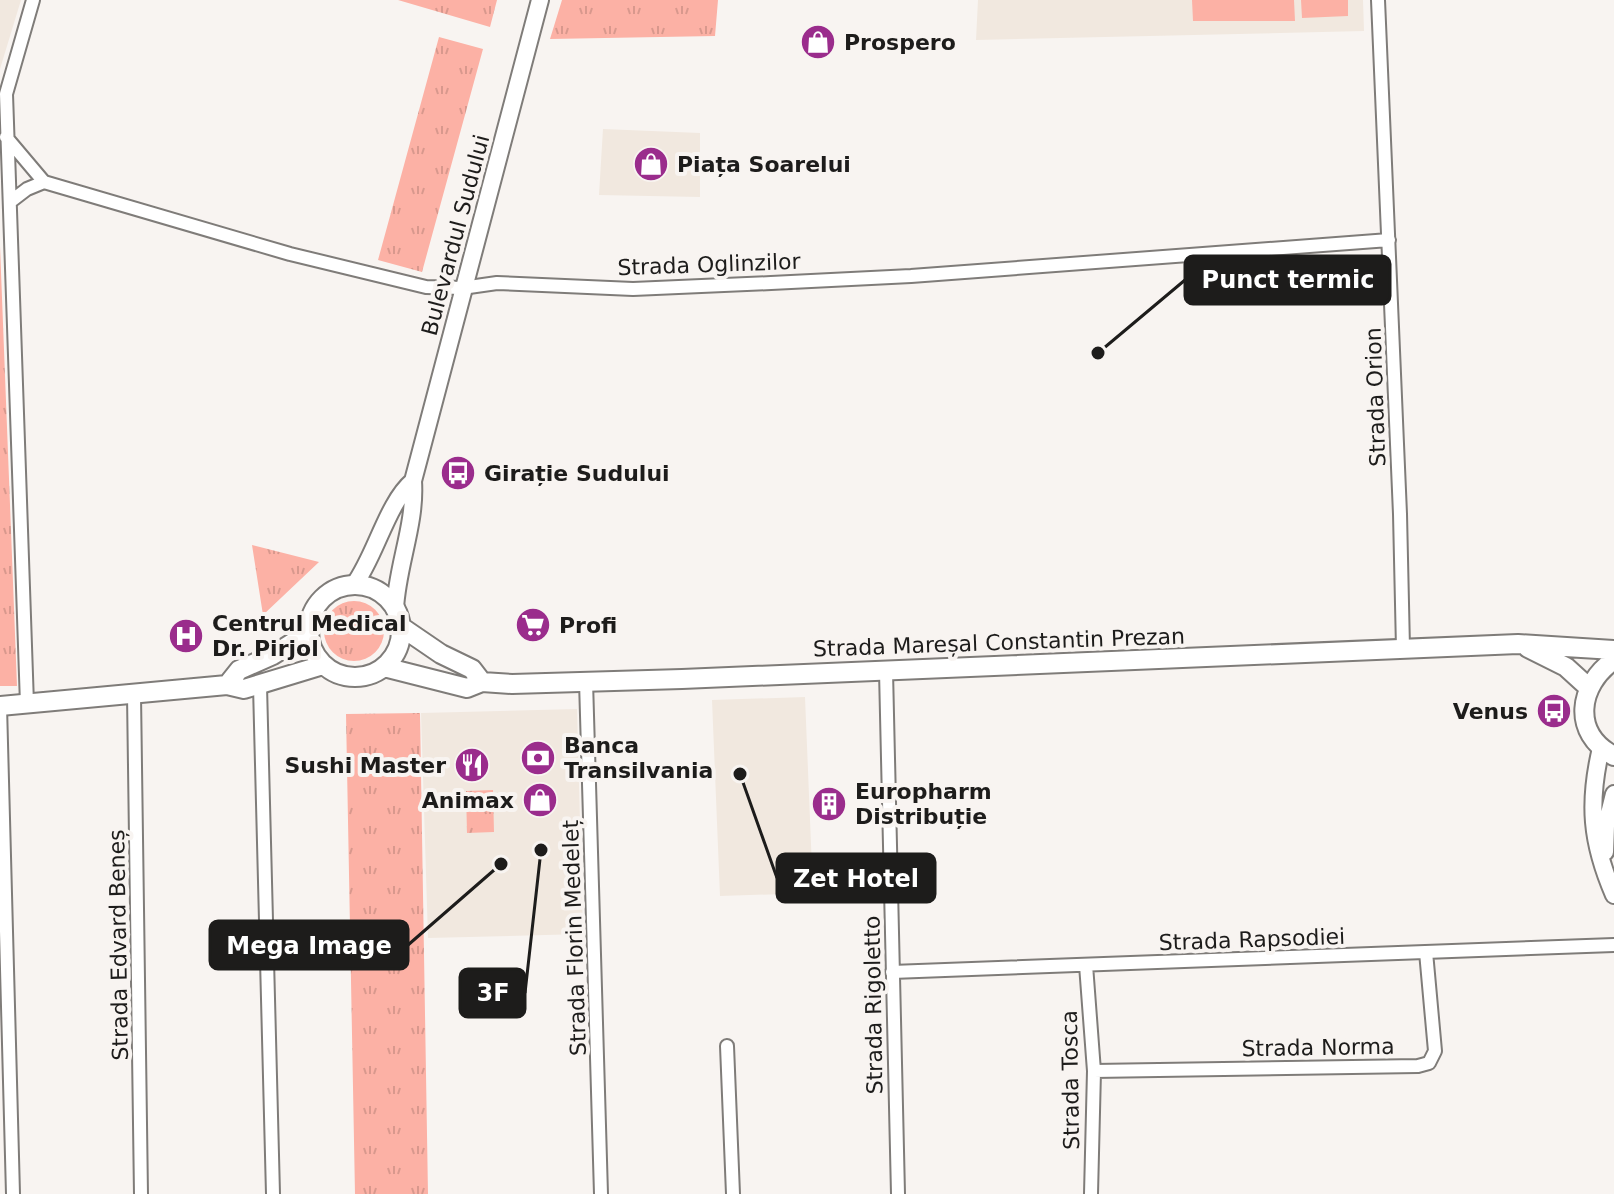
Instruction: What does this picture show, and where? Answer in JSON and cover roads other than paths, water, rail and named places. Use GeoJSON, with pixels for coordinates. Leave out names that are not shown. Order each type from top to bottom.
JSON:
{"type":"FeatureCollection","features":[{"type":"Feature","properties":{"kind":"main road"},"geometry":{"type":"LineString","coordinates":[[398,617],[400,641],[394,655],[373,674],[347,677],[323,665],[315,656],[308,633],[316,605],[340,587],[354,585],[378,591],[398,617],[441,654],[472,669],[482,682]]}},
{"type":"Feature","properties":{"kind":"main road"},"geometry":{"type":"LineString","coordinates":[[227,685],[239,670],[273,655],[308,633]]}},
{"type":"Feature","properties":{"kind":"main road"},"geometry":{"type":"LineString","coordinates":[[1523,644],[1614,636]]}},
{"type":"Feature","properties":{"kind":"main road","name":"Strada Mareșal Constantin Prezan"},"geometry":{"type":"LineString","coordinates":[[1523,644],[1556,660],[1588,687]]}},
{"type":"Feature","properties":{"kind":"main road","name":"Strada Mareșal Constantin Prezan"},"geometry":{"type":"LineString","coordinates":[[384,667],[467,688],[482,682],[512,684],[886,671],[1523,644],[1614,650]]}},
{"type":"Feature","properties":{"kind":"main road"},"geometry":{"type":"LineString","coordinates":[[1608,752],[1586,725],[1583,706],[1588,687],[1598,671],[1614,660]]}},
{"type":"Feature","properties":{"kind":"main road"},"geometry":{"type":"LineString","coordinates":[[0,706],[227,685],[244,689],[323,665]]}},
{"type":"Feature","properties":{"kind":"street"},"geometry":{"type":"LineString","coordinates":[[27,704],[6,94],[33,0]]}},
{"type":"Feature","properties":{"kind":"street","name":"Bulevardul Sudului"},"geometry":{"type":"LineString","coordinates":[[398,617],[397,583],[414,498],[413,481],[540,0]]}},
{"type":"Feature","properties":{"kind":"street","name":"Strada Orion"},"geometry":{"type":"LineString","coordinates":[[1378,0],[1403,648]]}},
{"type":"Feature","properties":{"kind":"street"},"geometry":{"type":"LineString","coordinates":[[6,137],[44,182],[27,189],[10,202]]}},
{"type":"Feature","properties":{"kind":"street","name":"Strada Oglinzilor"},"geometry":{"type":"LineString","coordinates":[[44,182],[290,254],[426,287],[462,288],[497,283],[633,289],[911,276],[1389,240]]}},
{"type":"Feature","properties":{"kind":"street","name":"Bulevardul Sudului"},"geometry":{"type":"LineString","coordinates":[[354,585],[365,569],[401,491],[413,481]]}},
{"type":"Feature","properties":{"kind":"street","name":"Strada Rigoletto"},"geometry":{"type":"LineString","coordinates":[[886,671],[898,1194]]}},
{"type":"Feature","properties":{"kind":"street","name":"Strada Florin Medeleț"},"geometry":{"type":"LineString","coordinates":[[586,681],[601,1194]]}},
{"type":"Feature","properties":{"kind":"street"},"geometry":{"type":"LineString","coordinates":[[260,686],[273,1194]]}},
{"type":"Feature","properties":{"kind":"street","name":"Strada Edvard Beneș"},"geometry":{"type":"LineString","coordinates":[[134,695],[141,1194]]}},
{"type":"Feature","properties":{"kind":"street"},"geometry":{"type":"LineString","coordinates":[[0,706],[13,1194]]}},
{"type":"Feature","properties":{"kind":"street"},"geometry":{"type":"LineString","coordinates":[[1608,752],[1592,796],[1603,869],[1614,895]]}},
{"type":"Feature","properties":{"kind":"street"},"geometry":{"type":"LineString","coordinates":[[1603,869],[1606,826],[1614,794]]}},
{"type":"Feature","properties":{"kind":"street","name":"Strada Rapsodiei"},"geometry":{"type":"LineString","coordinates":[[892,972],[1614,945]]}},
{"type":"Feature","properties":{"kind":"street","name":"Strada Norma"},"geometry":{"type":"LineString","coordinates":[[1094,1071],[1418,1066],[1429,1063],[1435,1051],[1426,952]]}},
{"type":"Feature","properties":{"kind":"street","name":"Strada Tosca"},"geometry":{"type":"LineString","coordinates":[[1086,965],[1094,1071],[1091,1194]]}},
{"type":"Feature","properties":{"kind":"street"},"geometry":{"type":"LineString","coordinates":[[727,1046],[733,1194]]}},
{"type":"Feature","properties":{"kind":"place","name":"Prospero"},"geometry":{"type":"Point","coordinates":[818,42]}},
{"type":"Feature","properties":{"kind":"place","name":"Piața Soarelui"},"geometry":{"type":"Point","coordinates":[651,164]}},
{"type":"Feature","properties":{"kind":"place","name":"Punct termic"},"geometry":{"type":"Point","coordinates":[1098,353]}},
{"type":"Feature","properties":{"kind":"place","name":"Girație Sudului"},"geometry":{"type":"Point","coordinates":[458,473]}},
{"type":"Feature","properties":{"kind":"place","name":"Profi"},"geometry":{"type":"Point","coordinates":[533,625]}},
{"type":"Feature","properties":{"kind":"place","name":"Centrul Medical Dr. Pirjol"},"geometry":{"type":"Point","coordinates":[186,636]}},
{"type":"Feature","properties":{"kind":"place","name":"Venus"},"geometry":{"type":"Point","coordinates":[1554,711]}},
{"type":"Feature","properties":{"kind":"place","name":"Banca Transilvania"},"geometry":{"type":"Point","coordinates":[538,758]}},
{"type":"Feature","properties":{"kind":"place","name":"Sushi Master"},"geometry":{"type":"Point","coordinates":[472,765]}},
{"type":"Feature","properties":{"kind":"place","name":"Zet Hotel"},"geometry":{"type":"Point","coordinates":[740,774]}},
{"type":"Feature","properties":{"kind":"place","name":"Animax"},"geometry":{"type":"Point","coordinates":[540,800]}},
{"type":"Feature","properties":{"kind":"place","name":"Europharm Distribuție"},"geometry":{"type":"Point","coordinates":[829,804]}},
{"type":"Feature","properties":{"kind":"place","name":"3F"},"geometry":{"type":"Point","coordinates":[541,850]}},
{"type":"Feature","properties":{"kind":"place","name":"Mega Image"},"geometry":{"type":"Point","coordinates":[501,864]}}]}
